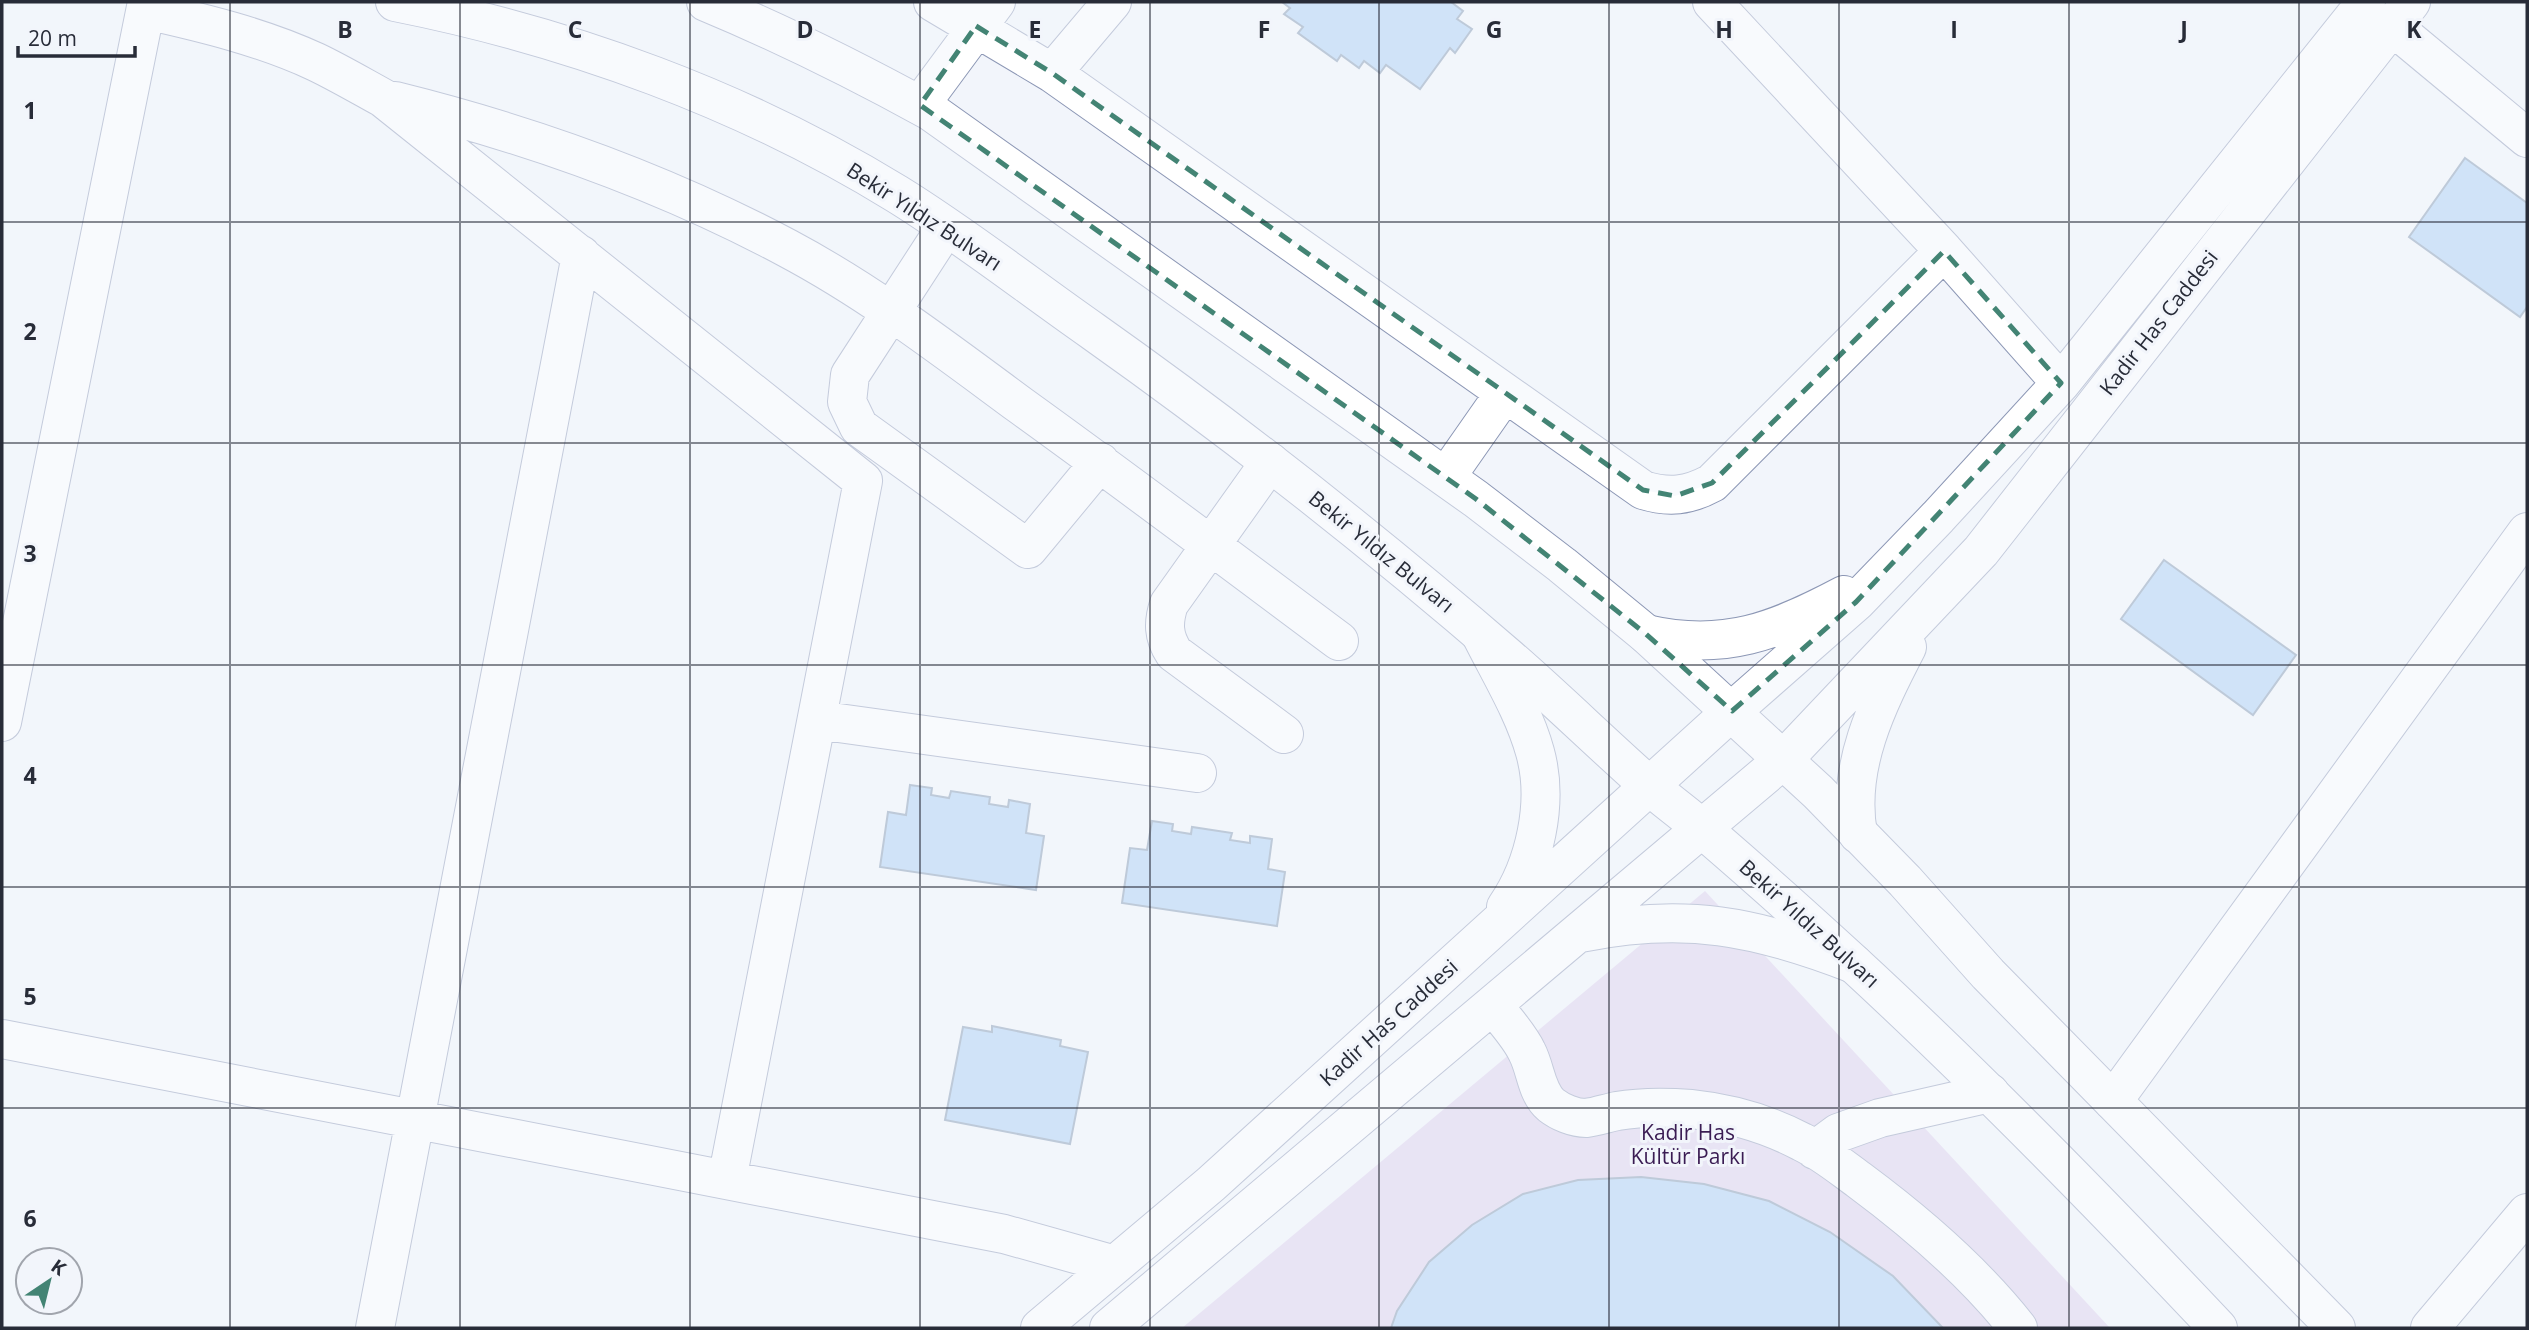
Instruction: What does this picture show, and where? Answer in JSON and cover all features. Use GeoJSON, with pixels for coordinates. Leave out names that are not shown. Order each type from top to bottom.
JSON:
{"type":"FeatureCollection","features":[{"type":"Feature","properties":{"kind":"street","name":"Bekir Yıldız Bulvarı"},"geometry":{"type":"LineString","coordinates":[[395,2],[551,41],[672,83],[742,112],[821,151],[897,194],[1155,376],[1270,462],[1382,551],[1481,635],[1651,787],[1703,829],[1854,964],[1990,1093],[2123,1227],[2218,1328]]}},
{"type":"Feature","properties":{"kind":"street"},"geometry":{"type":"LineString","coordinates":[[706,2],[776,31],[920,105],[1446,477],[1562,565],[1646,634],[1783,760],[1858,834],[1988,974],[2336,1328]]}},
{"type":"Feature","properties":{"kind":"street"},"geometry":{"type":"LineString","coordinates":[[933,2],[986,14],[1052,73],[1643,490],[1675,496],[1695,492],[1712,483],[1944,251]]}},
{"type":"Feature","properties":{"kind":"street"},"geometry":{"type":"LineString","coordinates":[[1052,73],[1112,2]]}},
{"type":"Feature","properties":{"kind":"street"},"geometry":{"type":"LineString","coordinates":[[1712,2],[1944,251],[2061,383]]}},
{"type":"Feature","properties":{"kind":"street"},"geometry":{"type":"LineString","coordinates":[[2,722],[147,6],[270,44],[317,63],[383,98],[863,481],[727,1180]]}},
{"type":"Feature","properties":{"kind":"street"},"geometry":{"type":"LineString","coordinates":[[2390,10],[2527,138]]}},
{"type":"Feature","properties":{"kind":"street","name":"Kadir Has Caddesi"},"geometry":{"type":"LineString","coordinates":[[1041,1328],[1211,1184],[1732,711],[1856,602],[2061,383],[2390,10]]}},
{"type":"Feature","properties":{"kind":"street","name":"Kadir Has Caddesi"},"geometry":{"type":"LineString","coordinates":[[1783,760],[1981,551],[2390,10]]}},
{"type":"Feature","properties":{"kind":"street"},"geometry":{"type":"LineString","coordinates":[[920,105],[986,14]]}},
{"type":"Feature","properties":{"kind":"street"},"geometry":{"type":"LineString","coordinates":[[383,98],[548,144],[628,174],[787,248],[891,311],[1100,462],[1339,641]]}},
{"type":"Feature","properties":{"kind":"street"},"geometry":{"type":"LineString","coordinates":[[946,227],[856,364],[847,389],[847,402],[852,415],[870,436],[1028,550],[1100,462]]}},
{"type":"Feature","properties":{"kind":"street"},"geometry":{"type":"LineString","coordinates":[[375,1328],[581,255]]}},
{"type":"Feature","properties":{"kind":"street"},"geometry":{"type":"LineString","coordinates":[[1446,477],[1504,394]]}},
{"type":"Feature","properties":{"kind":"street"},"geometry":{"type":"LineString","coordinates":[[1270,462],[1169,604],[1164,618],[1164,632],[1168,643],[1183,660],[1284,734]]}},
{"type":"Feature","properties":{"kind":"street"},"geometry":{"type":"LineString","coordinates":[[2113,1101],[2527,532]]}},
{"type":"Feature","properties":{"kind":"street"},"geometry":{"type":"LineString","coordinates":[[1646,634],[1694,641],[1724,641],[1761,632],[1817,609],[1883,575]]}},
{"type":"Feature","properties":{"kind":"street"},"geometry":{"type":"LineString","coordinates":[[1858,834],[1855,795],[1857,769],[1870,727],[1889,682],[1926,609]]}},
{"type":"Feature","properties":{"kind":"street"},"geometry":{"type":"LineString","coordinates":[[1481,635],[1536,753],[1541,797],[1534,843],[1526,868],[1510,902],[1488,933]]}},
{"type":"Feature","properties":{"kind":"street"},"geometry":{"type":"LineString","coordinates":[[817,720],[1197,773]]}},
{"type":"Feature","properties":{"kind":"street"},"geometry":{"type":"LineString","coordinates":[[1109,1328],[1783,760]]}},
{"type":"Feature","properties":{"kind":"street"},"geometry":{"type":"LineString","coordinates":[[1579,933],[1624,924],[1706,923],[1780,938],[1854,964]]}},
{"type":"Feature","properties":{"kind":"street"},"geometry":{"type":"LineString","coordinates":[[1493,1005],[1527,1052],[1544,1097],[1567,1114],[1584,1118],[1619,1111],[1690,1109],[1730,1115],[1767,1126],[1815,1150],[1881,1196],[1929,1236],[1989,1294],[2018,1328]]}},
{"type":"Feature","properties":{"kind":"street"},"geometry":{"type":"LineString","coordinates":[[2,1040],[1004,1234],[1115,1265]]}},
{"type":"Feature","properties":{"kind":"street"},"geometry":{"type":"LineString","coordinates":[[1815,1150],[1838,1133],[1880,1118],[1990,1093]]}},
{"type":"Feature","properties":{"kind":"street"},"geometry":{"type":"LineString","coordinates":[[2430,1328],[2527,1213]]}},
{"type":"Feature","properties":{"kind":"highlighted area"},"geometry":{"type":"Polygon","coordinates":[[[976,26],[1052,73],[1643,490],[1675,496],[1712,483],[1944,251],[2061,383],[1856,602],[1732,711],[1646,634],[1476,499],[920,105],[976,26]]]}},
{"type":"Feature","properties":{"kind":"green space","name":"Kadir Has Kültür Parkı"},"geometry":{"type":"Polygon","coordinates":[[[1705,891],[2110,1328],[1182,1328],[1705,891]]]}},
{"type":"Feature","properties":{"kind":"building"},"geometry":{"type":"Polygon","coordinates":[[[1282,2],[1451,2],[1463,11],[1457,19],[1472,29],[1455,53],[1450,48],[1420,89],[1386,65],[1380,73],[1364,61],[1359,68],[1341,55],[1337,61],[1298,33],[1303,27],[1284,14],[1290,8],[1282,2]]]}},
{"type":"Feature","properties":{"kind":"building"},"geometry":{"type":"Polygon","coordinates":[[[2465,158],[2527,203],[2527,307],[2520,317],[2409,237],[2465,158]]]}},
{"type":"Feature","properties":{"kind":"building"},"geometry":{"type":"Polygon","coordinates":[[[2164,560],[2296,655],[2253,715],[2121,619],[2164,560]]]}},
{"type":"Feature","properties":{"kind":"building"},"geometry":{"type":"Polygon","coordinates":[[[910,785],[932,788],[931,795],[949,798],[951,791],[990,797],[989,804],[1008,807],[1009,800],[1030,804],[1026,833],[1044,836],[1036,890],[880,867],[888,812],[906,815],[910,785]]]}},
{"type":"Feature","properties":{"kind":"building"},"geometry":{"type":"Polygon","coordinates":[[[1152,821],[1173,824],[1172,831],[1191,834],[1192,827],[1232,833],[1230,840],[1250,843],[1250,836],[1272,839],[1268,869],[1285,872],[1277,926],[1122,903],[1130,848],[1147,850],[1152,821]]]}},
{"type":"Feature","properties":{"kind":"building"},"geometry":{"type":"Polygon","coordinates":[[[992,1026],[1061,1040],[1060,1046],[1088,1052],[1070,1144],[945,1120],[963,1027],[992,1032],[992,1026]]]}},
{"type":"Feature","properties":{"kind":"building"},"geometry":{"type":"Polygon","coordinates":[[[1641,1177],[1704,1184],[1769,1201],[1830,1232],[1893,1276],[1943,1328],[1391,1328],[1397,1311],[1429,1262],[1472,1225],[1523,1194],[1578,1180],[1641,1177]]]}}]}
